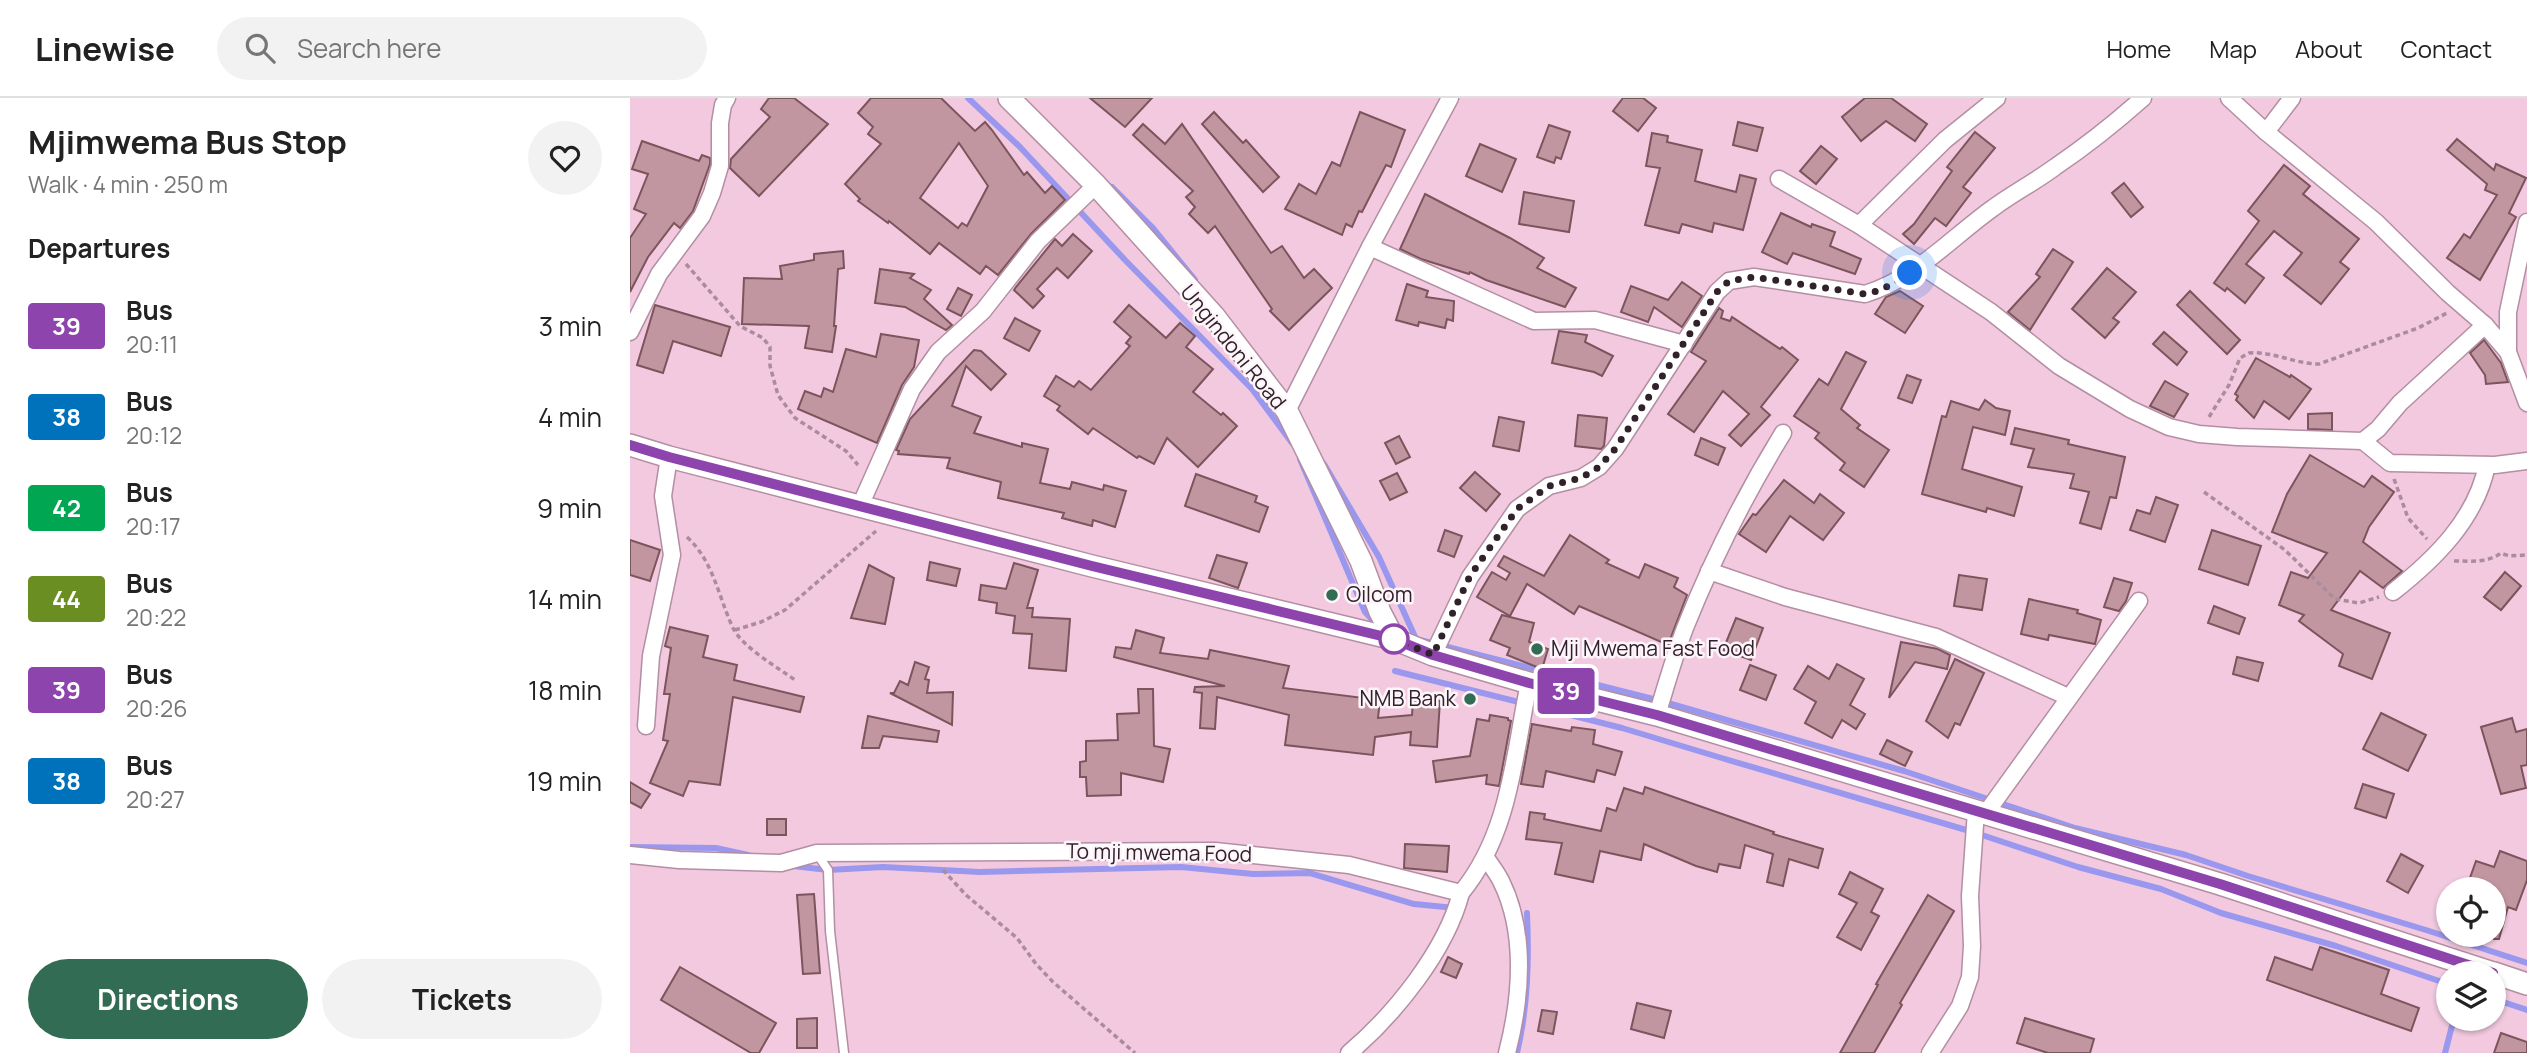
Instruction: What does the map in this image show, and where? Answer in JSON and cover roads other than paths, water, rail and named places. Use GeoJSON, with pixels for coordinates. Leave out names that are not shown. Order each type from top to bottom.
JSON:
{"type":"FeatureCollection","features":[{"type":"Feature","properties":{"kind":"main road","name":"Ungindoni Road"},"geometry":{"type":"LineString","coordinates":[[1009,98],[1096,185],[1214,316],[1287,411],[1361,561],[1380,612],[1394,639]]}},
{"type":"Feature","properties":{"kind":"main road"},"geometry":{"type":"LineString","coordinates":[[630,445],[893,516],[1394,639],[1433,655],[1529,683],[1657,715],[2220,884],[2456,961]]}},
{"type":"Feature","properties":{"kind":"main road"},"geometry":{"type":"LineString","coordinates":[[2506,977],[2527,984]]}},
{"type":"Feature","properties":{"kind":"street"},"geometry":{"type":"LineString","coordinates":[[630,332],[659,274],[702,216],[712,193],[720,166],[720,123],[727,98]]}},
{"type":"Feature","properties":{"kind":"street"},"geometry":{"type":"LineString","coordinates":[[1287,411],[1370,247],[1450,98]]}},
{"type":"Feature","properties":{"kind":"street"},"geometry":{"type":"LineString","coordinates":[[1859,225],[1945,140],[1997,98]]}},
{"type":"Feature","properties":{"kind":"street"},"geometry":{"type":"LineString","coordinates":[[1433,655],[1470,576],[1517,509],[1549,486],[1581,478],[1599,467],[1615,449],[1717,292],[1729,281],[1754,277],[1865,294],[1881,290],[1922,265],[2009,196],[2053,169],[2109,128],[2143,98]]}},
{"type":"Feature","properties":{"kind":"street"},"geometry":{"type":"LineString","coordinates":[[2229,98],[2375,222],[2485,325],[2508,352],[2527,403]]}},
{"type":"Feature","properties":{"kind":"street"},"geometry":{"type":"LineString","coordinates":[[2266,132],[2292,98]]}},
{"type":"Feature","properties":{"kind":"street"},"geometry":{"type":"LineString","coordinates":[[1779,179],[1922,265],[1992,312],[2059,366],[2130,409],[2169,427],[2199,434],[2237,437],[2363,441],[2390,463],[2487,465],[2527,461]]}},
{"type":"Feature","properties":{"kind":"street"},"geometry":{"type":"LineString","coordinates":[[860,506],[912,389],[939,352],[983,311],[1038,241],[1096,185]]}},
{"type":"Feature","properties":{"kind":"street"},"geometry":{"type":"LineString","coordinates":[[2508,352],[2508,312],[2527,222]]}},
{"type":"Feature","properties":{"kind":"street"},"geometry":{"type":"LineString","coordinates":[[1370,247],[1534,321],[1595,320],[1684,344]]}},
{"type":"Feature","properties":{"kind":"street"},"geometry":{"type":"LineString","coordinates":[[2363,441],[2485,325]]}},
{"type":"Feature","properties":{"kind":"street"},"geometry":{"type":"LineString","coordinates":[[1657,715],[1685,630],[1709,570],[1753,482],[1783,433]]}},
{"type":"Feature","properties":{"kind":"street"},"geometry":{"type":"LineString","coordinates":[[646,726],[651,656],[672,555],[663,496],[669,457]]}},
{"type":"Feature","properties":{"kind":"street"},"geometry":{"type":"LineString","coordinates":[[2393,592],[2425,565],[2466,520],[2479,497],[2487,465]]}},
{"type":"Feature","properties":{"kind":"street"},"geometry":{"type":"LineString","coordinates":[[1709,570],[1785,597],[1936,637],[2068,697]]}},
{"type":"Feature","properties":{"kind":"street"},"geometry":{"type":"LineString","coordinates":[[1930,1053],[1960,1006],[1970,977],[1973,832],[1981,812],[2033,750],[2068,697],[2139,601]]}},
{"type":"Feature","properties":{"kind":"street"},"geometry":{"type":"LineString","coordinates":[[1349,1053],[1370,1036],[1399,1004],[1420,974],[1457,908],[1461,893],[1486,858],[1512,784],[1529,683]]}},
{"type":"Feature","properties":{"kind":"street","name":"To mji mwema Food"},"geometry":{"type":"LineString","coordinates":[[630,855],[679,860],[781,863],[817,853],[1215,851],[1349,865],[1461,893]]}},
{"type":"Feature","properties":{"kind":"street"},"geometry":{"type":"LineString","coordinates":[[1486,858],[1501,881],[1514,923],[1519,979],[1513,1030],[1507,1053]]}},
{"type":"Feature","properties":{"kind":"lane"},"geometry":{"type":"LineString","coordinates":[[817,853],[828,870],[830,931],[844,1053]]}},
{"type":"Feature","properties":{"kind":"waterway"},"geometry":{"type":"LineString","coordinates":[[968,98],[1019,146],[1125,260],[1252,389],[1292,443]]}},
{"type":"Feature","properties":{"kind":"waterway"},"geometry":{"type":"LineString","coordinates":[[1112,187],[1152,227],[1195,280]]}},
{"type":"Feature","properties":{"kind":"waterway"},"geometry":{"type":"LineString","coordinates":[[1300,459],[1365,612],[1378,626]]}},
{"type":"Feature","properties":{"kind":"waterway"},"geometry":{"type":"LineString","coordinates":[[1324,464],[1379,557],[1416,639],[1661,701],[1904,771],[2075,828],[2186,855],[2527,963]]}},
{"type":"Feature","properties":{"kind":"waterway"},"geometry":{"type":"LineString","coordinates":[[1395,671],[1622,728],[1973,832],[2078,867],[2161,889],[2221,913],[2336,946],[2436,980]]}},
{"type":"Feature","properties":{"kind":"waterway"},"geometry":{"type":"LineString","coordinates":[[630,847],[716,848],[748,855]]}},
{"type":"Feature","properties":{"kind":"waterway"},"geometry":{"type":"LineString","coordinates":[[793,866],[828,870],[883,867],[980,872],[1181,867],[1253,874],[1310,873],[1414,904],[1455,908]]}},
{"type":"Feature","properties":{"kind":"waterway"},"geometry":{"type":"LineString","coordinates":[[1517,1053],[1527,983],[1527,913]]}},
{"type":"Feature","properties":{"kind":"waterway"},"geometry":{"type":"LineString","coordinates":[[2506,1003],[2527,1010]]}},
{"type":"Feature","properties":{"kind":"waterway"},"geometry":{"type":"LineString","coordinates":[[2445,1053],[2451,1031]]}},
{"type":"Feature","properties":{"kind":"place","name":"Oilcom"},"geometry":{"type":"Point","coordinates":[1332,595]}},
{"type":"Feature","properties":{"kind":"place","name":"Mji Mwema Fast Food"},"geometry":{"type":"Point","coordinates":[1537,649]}},
{"type":"Feature","properties":{"kind":"place","name":"NMB Bank"},"geometry":{"type":"Point","coordinates":[1470,699]}}]}
